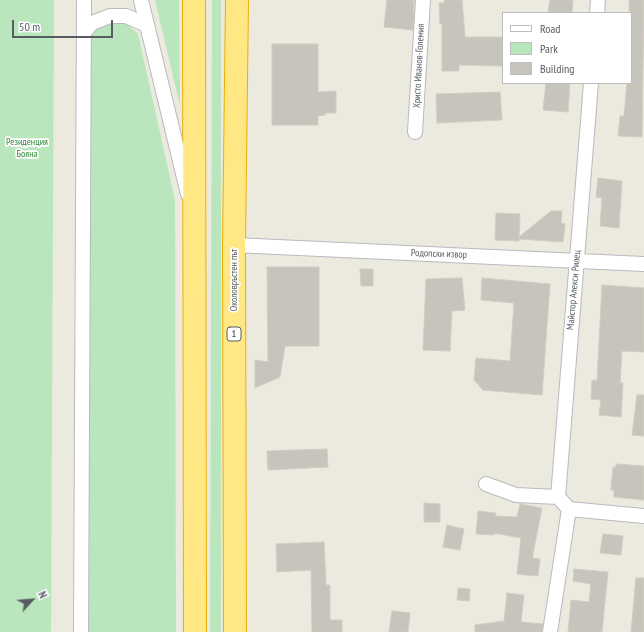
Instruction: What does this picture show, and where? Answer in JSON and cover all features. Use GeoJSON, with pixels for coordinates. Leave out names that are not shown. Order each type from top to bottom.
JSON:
{"type":"FeatureCollection","features":[{"type":"Feature","properties":{"kind":"highway"},"geometry":{"type":"LineString","coordinates":[[194,0],[195,632]]}},
{"type":"Feature","properties":{"kind":"highway","name":"Околовръстен път"},"geometry":{"type":"LineString","coordinates":[[235,632],[234,245],[237,0]]}},
{"type":"Feature","properties":{"kind":"street"},"geometry":{"type":"LineString","coordinates":[[81,632],[84,0]]}},
{"type":"Feature","properties":{"kind":"street"},"geometry":{"type":"LineString","coordinates":[[141,0],[194,222]]}},
{"type":"Feature","properties":{"kind":"street","name":"Христо Иванов-Големия"},"geometry":{"type":"LineString","coordinates":[[415,132],[423,0]]}},
{"type":"Feature","properties":{"kind":"street"},"geometry":{"type":"LineString","coordinates":[[597,12],[598,0]]}},
{"type":"Feature","properties":{"kind":"street"},"geometry":{"type":"LineString","coordinates":[[84,32],[92,23],[110,16],[126,16],[147,25]]}},
{"type":"Feature","properties":{"kind":"street","name":"Майстор Алекси Рилец"},"geometry":{"type":"LineString","coordinates":[[558,496],[591,84]]}},
{"type":"Feature","properties":{"kind":"street","name":"Родопски извор"},"geometry":{"type":"LineString","coordinates":[[234,245],[482,255],[577,262],[644,264]]}},
{"type":"Feature","properties":{"kind":"street"},"geometry":{"type":"LineString","coordinates":[[486,484],[516,495],[558,496],[569,509],[644,516]]}},
{"type":"Feature","properties":{"kind":"street"},"geometry":{"type":"LineString","coordinates":[[550,632],[569,509]]}},
{"type":"Feature","properties":{"kind":"green space","name":"Резиденция Бояна"},"geometry":{"type":"Polygon","coordinates":[[[0,0],[54,0],[51,632],[0,632],[0,0]]]}},
{"type":"Feature","properties":{"kind":"green space"},"geometry":{"type":"Polygon","coordinates":[[[155,0],[179,0],[180,106],[155,0]]]}},
{"type":"Feature","properties":{"kind":"green space"},"geometry":{"type":"Polygon","coordinates":[[[212,0],[221,0],[221,632],[210,632],[212,0]]]}},
{"type":"Feature","properties":{"kind":"green space"},"geometry":{"type":"Polygon","coordinates":[[[116,21],[127,24],[138,34],[175,200],[176,632],[86,632],[88,147],[92,31],[104,22],[116,21]]]}},
{"type":"Feature","properties":{"kind":"building"},"geometry":{"type":"Polygon","coordinates":[[[387,0],[414,0],[413,30],[384,27],[387,0]]]}},
{"type":"Feature","properties":{"kind":"building"},"geometry":{"type":"Polygon","coordinates":[[[444,0],[462,0],[465,37],[502,37],[502,66],[459,65],[459,71],[442,71],[442,24],[440,24],[439,3],[444,3],[444,0]]]}},
{"type":"Feature","properties":{"kind":"building"},"geometry":{"type":"Polygon","coordinates":[[[550,0],[573,0],[572,12],[548,12],[550,0]]]}},
{"type":"Feature","properties":{"kind":"building"},"geometry":{"type":"Polygon","coordinates":[[[629,0],[644,0],[642,137],[618,136],[620,116],[624,116],[627,84],[632,84],[632,12],[629,12],[629,0]]]}},
{"type":"Feature","properties":{"kind":"building"},"geometry":{"type":"Polygon","coordinates":[[[272,44],[318,44],[318,92],[336,91],[336,113],[325,113],[325,115],[318,116],[318,125],[272,125],[272,44]]]}},
{"type":"Feature","properties":{"kind":"building"},"geometry":{"type":"Polygon","coordinates":[[[546,84],[570,84],[568,112],[543,110],[546,84]]]}},
{"type":"Feature","properties":{"kind":"building"},"geometry":{"type":"Polygon","coordinates":[[[500,92],[502,120],[437,123],[436,94],[500,92]]]}},
{"type":"Feature","properties":{"kind":"building"},"geometry":{"type":"Polygon","coordinates":[[[598,178],[622,181],[619,228],[600,226],[602,198],[596,197],[598,178]]]}},
{"type":"Feature","properties":{"kind":"building"},"geometry":{"type":"Polygon","coordinates":[[[551,211],[562,211],[561,223],[565,224],[563,242],[519,239],[519,241],[495,240],[496,213],[520,214],[519,237],[551,211]]]}},
{"type":"Feature","properties":{"kind":"building"},"geometry":{"type":"Polygon","coordinates":[[[267,267],[319,267],[319,346],[285,346],[280,377],[255,388],[255,360],[268,362],[267,267]]]}},
{"type":"Feature","properties":{"kind":"building"},"geometry":{"type":"Polygon","coordinates":[[[360,269],[373,269],[373,286],[361,286],[360,269]]]}},
{"type":"Feature","properties":{"kind":"building"},"geometry":{"type":"Polygon","coordinates":[[[462,278],[465,310],[452,311],[450,351],[423,350],[426,279],[462,278]]]}},
{"type":"Feature","properties":{"kind":"building"},"geometry":{"type":"Polygon","coordinates":[[[482,278],[550,284],[542,395],[483,390],[474,380],[476,358],[510,361],[514,303],[481,300],[482,278]]]}},
{"type":"Feature","properties":{"kind":"building"},"geometry":{"type":"Polygon","coordinates":[[[602,285],[644,288],[644,352],[622,351],[620,383],[623,383],[621,417],[599,415],[601,400],[591,399],[592,380],[597,381],[602,285]]]}},
{"type":"Feature","properties":{"kind":"building"},"geometry":{"type":"Polygon","coordinates":[[[637,395],[644,395],[644,436],[632,435],[637,395]]]}},
{"type":"Feature","properties":{"kind":"building"},"geometry":{"type":"Polygon","coordinates":[[[327,449],[328,467],[268,470],[267,451],[327,449]]]}},
{"type":"Feature","properties":{"kind":"building"},"geometry":{"type":"Polygon","coordinates":[[[616,464],[644,466],[644,500],[614,497],[614,490],[611,490],[613,467],[616,467],[616,464]]]}},
{"type":"Feature","properties":{"kind":"building"},"geometry":{"type":"Polygon","coordinates":[[[424,503],[440,504],[440,522],[424,522],[424,503]]]}},
{"type":"Feature","properties":{"kind":"building"},"geometry":{"type":"Polygon","coordinates":[[[520,504],[542,508],[533,554],[533,558],[540,559],[538,576],[517,574],[521,538],[494,533],[494,535],[476,534],[478,511],[496,513],[495,516],[517,517],[520,504]]]}},
{"type":"Feature","properties":{"kind":"building"},"geometry":{"type":"Polygon","coordinates":[[[447,525],[464,529],[460,550],[443,547],[447,525]]]}},
{"type":"Feature","properties":{"kind":"building"},"geometry":{"type":"Polygon","coordinates":[[[603,534],[623,536],[621,555],[600,553],[603,534]]]}},
{"type":"Feature","properties":{"kind":"building"},"geometry":{"type":"Polygon","coordinates":[[[324,542],[326,585],[330,585],[330,620],[342,620],[342,632],[312,632],[311,570],[277,572],[276,544],[324,542]]]}},
{"type":"Feature","properties":{"kind":"building"},"geometry":{"type":"Polygon","coordinates":[[[574,569],[608,572],[602,632],[568,632],[571,600],[589,602],[591,584],[573,581],[574,569]]]}},
{"type":"Feature","properties":{"kind":"building"},"geometry":{"type":"Polygon","coordinates":[[[636,578],[644,578],[644,632],[631,632],[636,578]]]}},
{"type":"Feature","properties":{"kind":"building"},"geometry":{"type":"Polygon","coordinates":[[[458,588],[470,589],[469,601],[457,600],[458,588]]]}},
{"type":"Feature","properties":{"kind":"building"},"geometry":{"type":"Polygon","coordinates":[[[507,593],[524,595],[521,622],[543,624],[542,632],[475,632],[475,625],[504,621],[507,593]]]}},
{"type":"Feature","properties":{"kind":"building"},"geometry":{"type":"Polygon","coordinates":[[[392,611],[410,613],[408,632],[389,632],[392,611]]]}}]}
